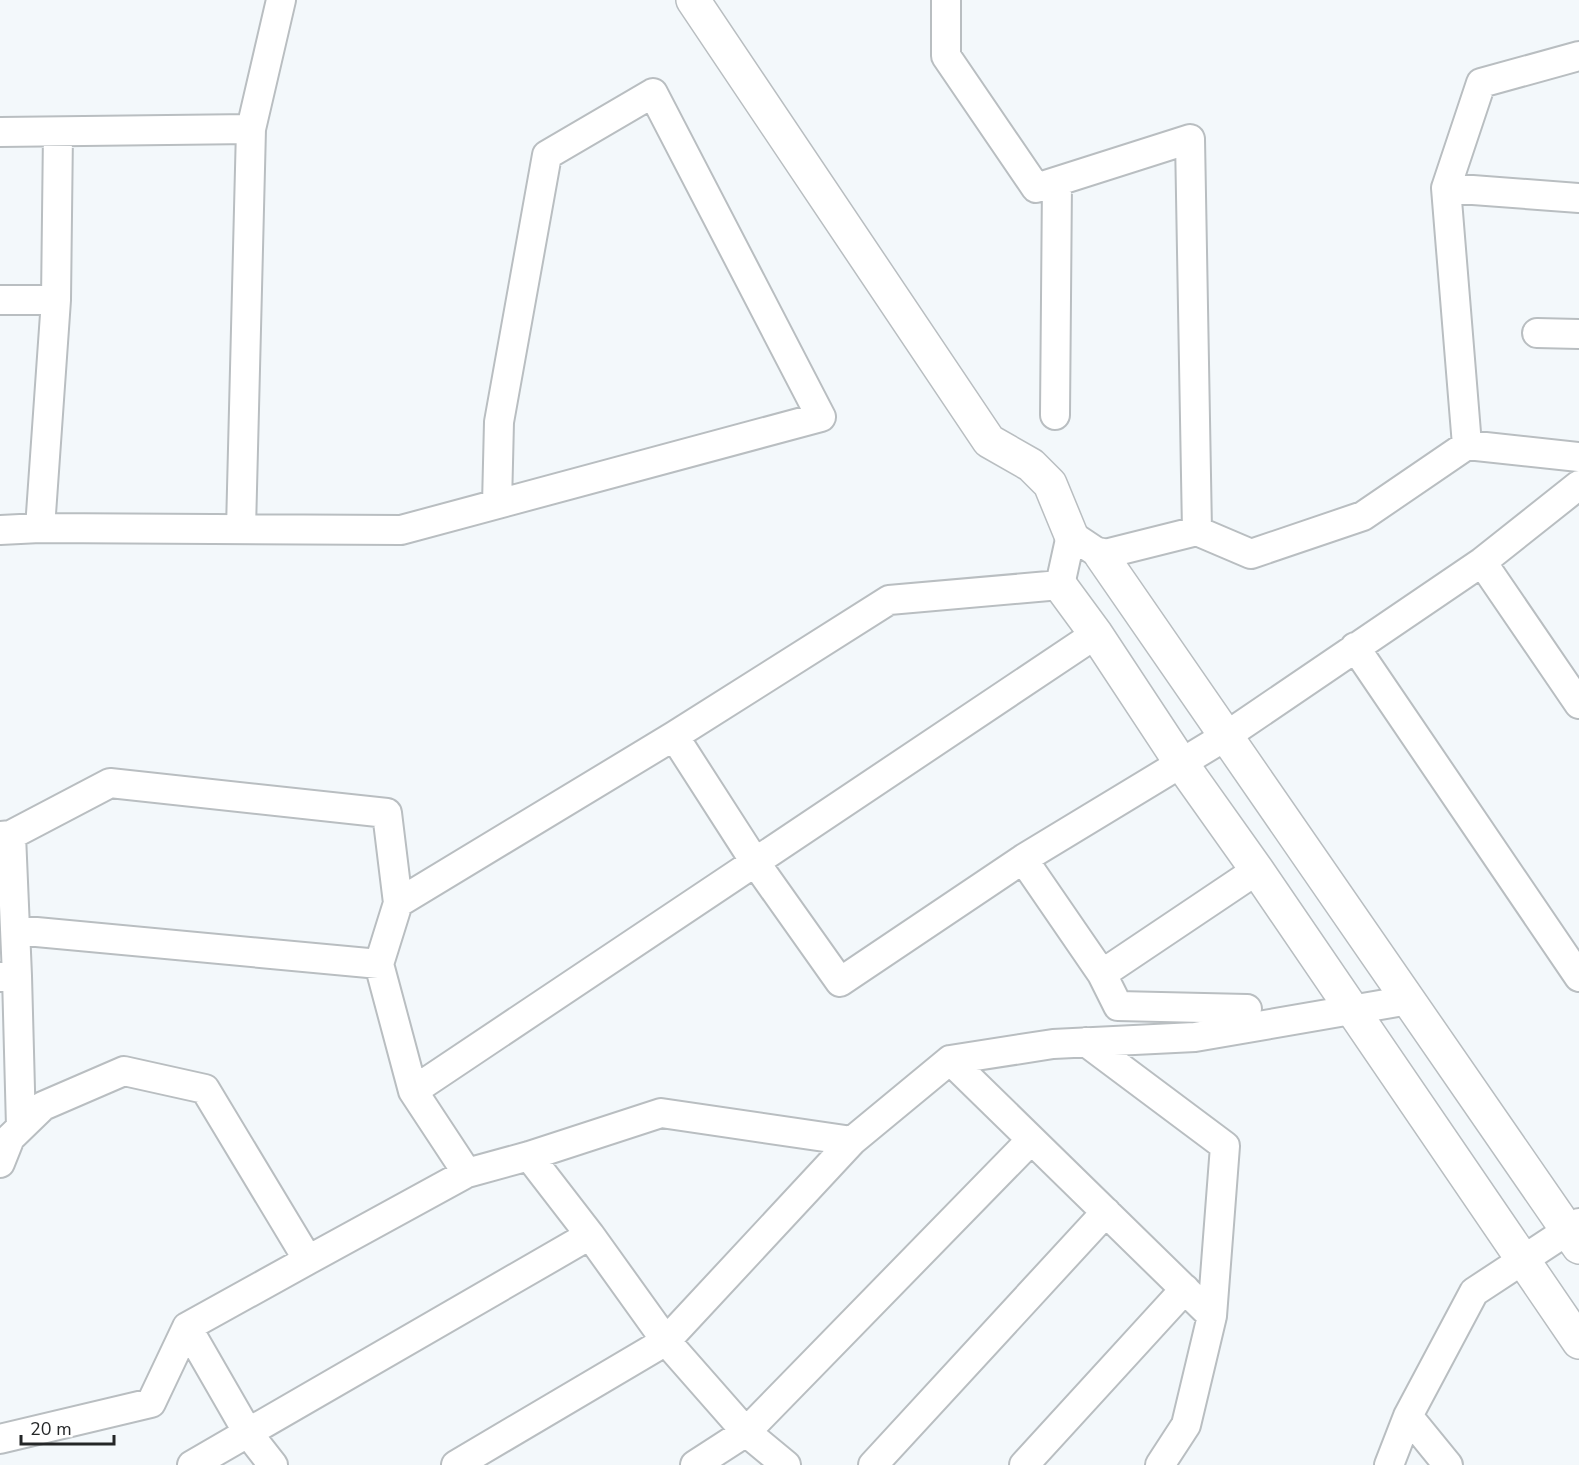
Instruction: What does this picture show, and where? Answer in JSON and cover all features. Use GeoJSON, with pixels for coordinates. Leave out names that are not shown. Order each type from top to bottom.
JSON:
{"type":"FeatureCollection","features":[{"type":"Feature","properties":{"kind":"street"},"geometry":{"type":"LineString","coordinates":[[241,529],[251,129],[281,0]]}},
{"type":"Feature","properties":{"kind":"street"},"geometry":{"type":"LineString","coordinates":[[693,0],[989,441],[1031,465],[1050,484],[1071,535],[1101,555],[1409,1000],[1575,1233],[1524,1260],[1474,1292],[1408,1416],[1389,1465]]}},
{"type":"Feature","properties":{"kind":"street"},"geometry":{"type":"LineString","coordinates":[[946,0],[946,56],[1036,189],[1190,139],[1197,531]]}},
{"type":"Feature","properties":{"kind":"street"},"geometry":{"type":"LineString","coordinates":[[1467,445],[1446,188],[1481,83],[1579,56]]}},
{"type":"Feature","properties":{"kind":"street"},"geometry":{"type":"LineString","coordinates":[[0,530],[40,528],[401,530],[821,417],[653,93],[547,155],[499,422],[497,504]]}},
{"type":"Feature","properties":{"kind":"street"},"geometry":{"type":"LineString","coordinates":[[0,132],[251,129]]}},
{"type":"Feature","properties":{"kind":"street"},"geometry":{"type":"LineString","coordinates":[[40,528],[56,300],[58,132]]}},
{"type":"Feature","properties":{"kind":"street"},"geometry":{"type":"LineString","coordinates":[[1055,415],[1057,182]]}},
{"type":"Feature","properties":{"kind":"street"},"geometry":{"type":"LineString","coordinates":[[1446,188],[1579,198]]}},
{"type":"Feature","properties":{"kind":"street"},"geometry":{"type":"LineString","coordinates":[[0,300],[56,300]]}},
{"type":"Feature","properties":{"kind":"street"},"geometry":{"type":"LineString","coordinates":[[1537,333],[1579,334]]}},
{"type":"Feature","properties":{"kind":"street"},"geometry":{"type":"LineString","coordinates":[[1101,555],[1197,531],[1251,554],[1363,516],[1467,445],[1579,457]]}},
{"type":"Feature","properties":{"kind":"street"},"geometry":{"type":"LineString","coordinates":[[674,736],[755,862],[840,982],[1023,859],[1226,736],[1482,562],[1579,485]]}},
{"type":"Feature","properties":{"kind":"street"},"geometry":{"type":"LineString","coordinates":[[1071,535],[1060,585],[1096,634],[1181,763],[1354,1011],[1579,1342]]}},
{"type":"Feature","properties":{"kind":"street"},"geometry":{"type":"LineString","coordinates":[[1482,562],[1579,704]]}},
{"type":"Feature","properties":{"kind":"street"},"geometry":{"type":"LineString","coordinates":[[398,903],[674,736],[889,600],[1060,585]]}},
{"type":"Feature","properties":{"kind":"street"},"geometry":{"type":"LineString","coordinates":[[413,1091],[1096,634]]}},
{"type":"Feature","properties":{"kind":"street"},"geometry":{"type":"LineString","coordinates":[[1355,647],[1579,977]]}},
{"type":"Feature","properties":{"kind":"street"},"geometry":{"type":"LineString","coordinates":[[21,1127],[9,976],[15,930],[6,835],[110,783],[387,813],[398,903],[379,964],[413,1091],[467,1173]]}},
{"type":"Feature","properties":{"kind":"street"},"geometry":{"type":"LineString","coordinates":[[1023,859],[1102,974],[1118,1006],[1247,1009]]}},
{"type":"Feature","properties":{"kind":"street"},"geometry":{"type":"LineString","coordinates":[[1102,974],[1257,870]]}},
{"type":"Feature","properties":{"kind":"street"},"geometry":{"type":"LineString","coordinates":[[15,930],[379,964]]}},
{"type":"Feature","properties":{"kind":"street"},"geometry":{"type":"LineString","coordinates":[[456,1465],[666,1341],[852,1141],[950,1060],[1053,1044],[1195,1037],[1409,1000]]}},
{"type":"Feature","properties":{"kind":"street"},"geometry":{"type":"LineString","coordinates":[[1086,1042],[1225,1146],[1212,1316],[1186,1425],[1160,1465]]}},
{"type":"Feature","properties":{"kind":"street"},"geometry":{"type":"LineString","coordinates":[[950,1060],[1212,1316]]}},
{"type":"Feature","properties":{"kind":"street"},"geometry":{"type":"LineString","coordinates":[[0,1163],[10,1138],[43,1106],[124,1071],[205,1089],[308,1260]]}},
{"type":"Feature","properties":{"kind":"street"},"geometry":{"type":"LineString","coordinates":[[0,1439],[151,1402],[187,1327],[467,1173],[530,1156],[661,1113],[852,1141]]}},
{"type":"Feature","properties":{"kind":"street"},"geometry":{"type":"LineString","coordinates":[[705,1462],[746,1432],[1031,1140]]}},
{"type":"Feature","properties":{"kind":"street"},"geometry":{"type":"LineString","coordinates":[[530,1156],[666,1341],[746,1432],[786,1465]]}},
{"type":"Feature","properties":{"kind":"street"},"geometry":{"type":"LineString","coordinates":[[873,1465],[1106,1212]]}},
{"type":"Feature","properties":{"kind":"street"},"geometry":{"type":"LineString","coordinates":[[192,1465],[590,1235]]}},
{"type":"Feature","properties":{"kind":"street"},"geometry":{"type":"LineString","coordinates":[[1024,1465],[1185,1289]]}},
{"type":"Feature","properties":{"kind":"street"},"geometry":{"type":"LineString","coordinates":[[187,1327],[248,1433],[273,1465]]}},
{"type":"Feature","properties":{"kind":"street"},"geometry":{"type":"LineString","coordinates":[[1408,1416],[1448,1465]]}}]}
